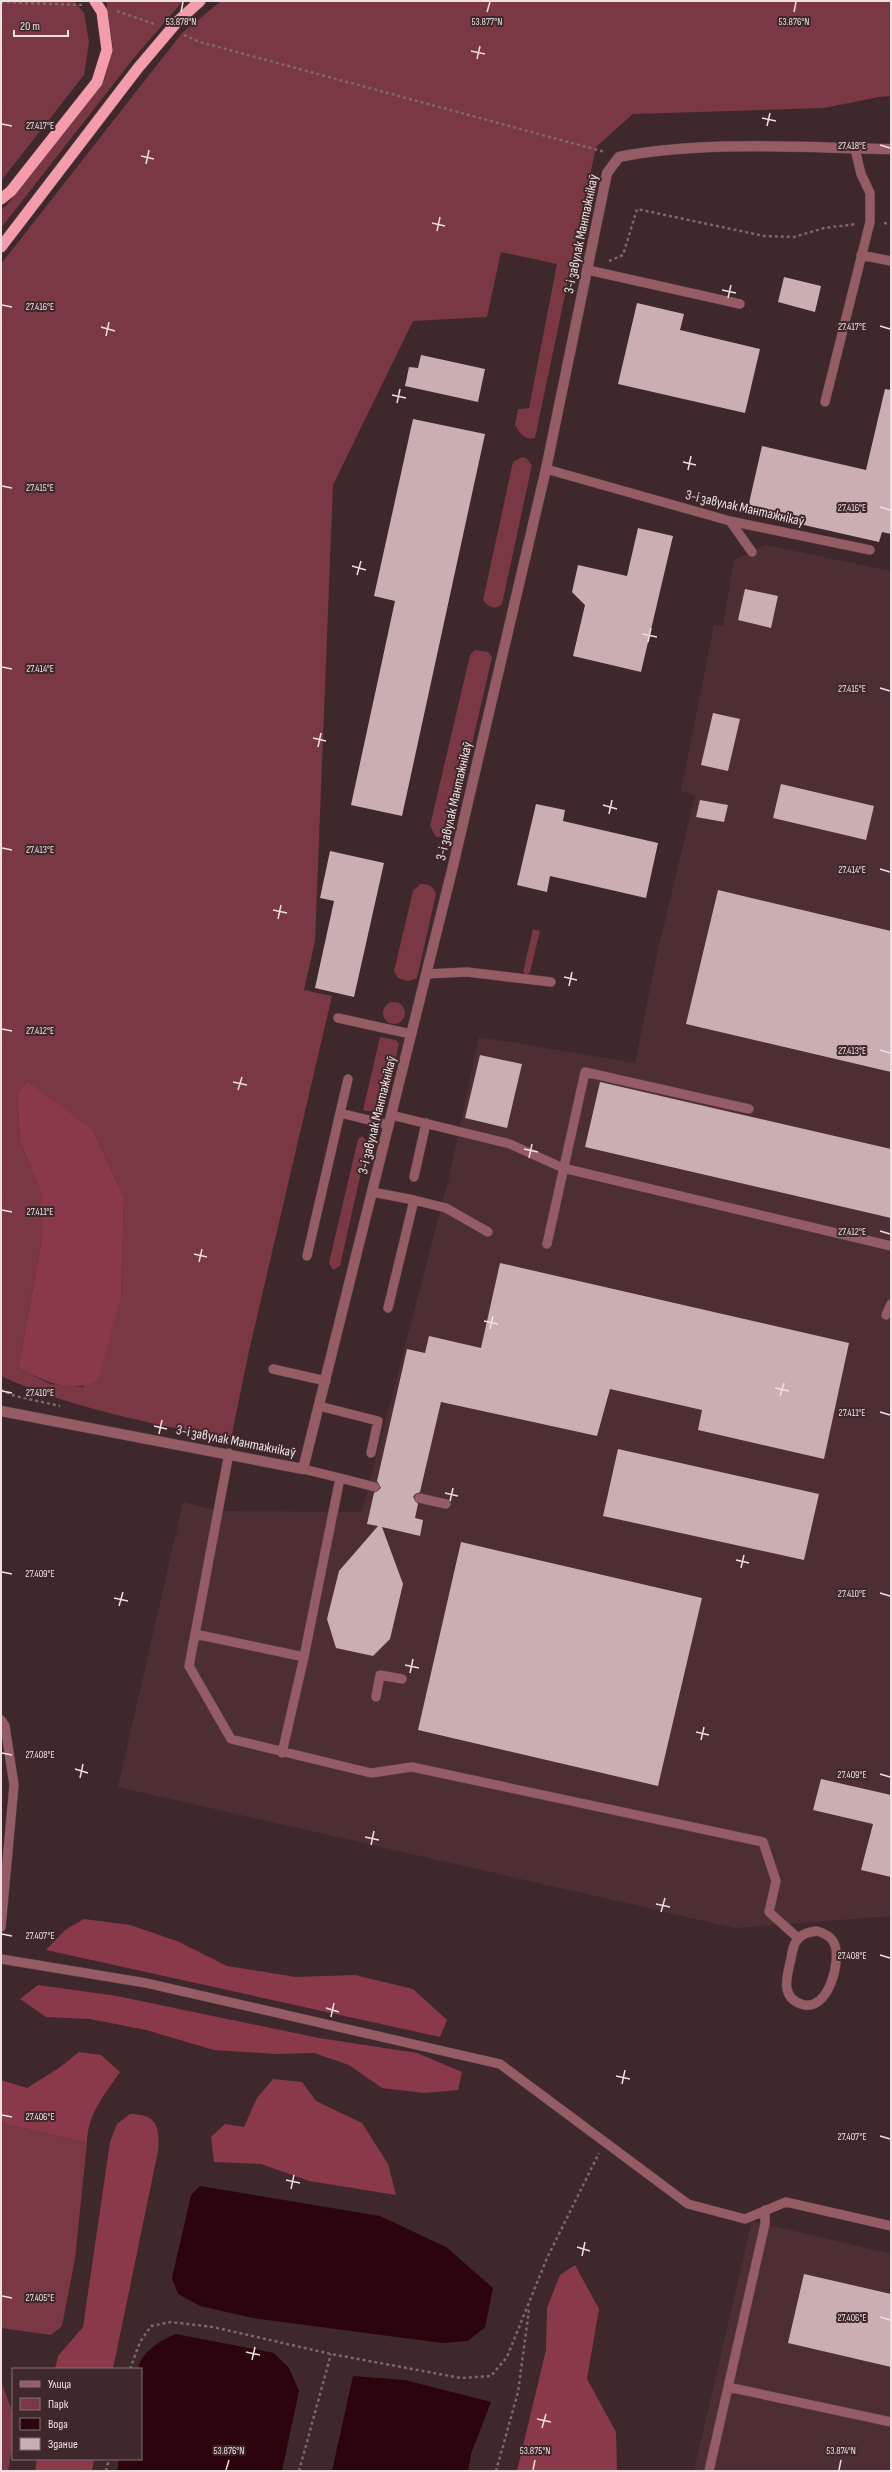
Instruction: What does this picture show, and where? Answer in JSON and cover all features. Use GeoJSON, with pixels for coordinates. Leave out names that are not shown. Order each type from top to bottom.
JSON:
{"type":"FeatureCollection","features":[{"type":"Feature","properties":{"kind":"highway"},"geometry":{"type":"LineString","coordinates":[[1,246],[170,30],[200,1]]}},
{"type":"Feature","properties":{"kind":"highway"},"geometry":{"type":"LineString","coordinates":[[1,199],[11,191],[97,82],[107,50],[102,12],[96,3]]}},
{"type":"Feature","properties":{"kind":"street"},"geometry":{"type":"LineString","coordinates":[[619,156],[652,150],[710,147],[891,149]]}},
{"type":"Feature","properties":{"kind":"street","name":"3-і завулак Мантажнікаў"},"geometry":{"type":"LineString","coordinates":[[1,1411],[229,1453],[303,1469],[426,974],[546,469],[608,173],[619,156]]}},
{"type":"Feature","properties":{"kind":"lane"},"geometry":{"type":"LineString","coordinates":[[825,402],[870,222],[870,193],[861,174],[855,149]]}},
{"type":"Feature","properties":{"kind":"lane"},"geometry":{"type":"LineString","coordinates":[[861,255],[891,261]]}},
{"type":"Feature","properties":{"kind":"lane"},"geometry":{"type":"LineString","coordinates":[[588,270],[740,304]]}},
{"type":"Feature","properties":{"kind":"lane","name":"3-і завулак Мантажнікаў"},"geometry":{"type":"LineString","coordinates":[[546,469],[730,521],[870,550]]}},
{"type":"Feature","properties":{"kind":"lane"},"geometry":{"type":"LineString","coordinates":[[730,521],[752,552]]}},
{"type":"Feature","properties":{"kind":"lane"},"geometry":{"type":"LineString","coordinates":[[426,974],[467,972],[552,982]]}},
{"type":"Feature","properties":{"kind":"lane"},"geometry":{"type":"LineString","coordinates":[[338,1018],[411,1034]]}},
{"type":"Feature","properties":{"kind":"lane"},"geometry":{"type":"LineString","coordinates":[[547,1244],[585,1072],[749,1109]]}},
{"type":"Feature","properties":{"kind":"lane"},"geometry":{"type":"LineString","coordinates":[[307,1256],[348,1079]]}},
{"type":"Feature","properties":{"kind":"lane"},"geometry":{"type":"LineString","coordinates":[[340,1113],[388,1125]]}},
{"type":"Feature","properties":{"kind":"lane"},"geometry":{"type":"LineString","coordinates":[[391,1115],[510,1144],[563,1168],[891,1246]]}},
{"type":"Feature","properties":{"kind":"lane"},"geometry":{"type":"LineString","coordinates":[[414,1177],[426,1123]]}},
{"type":"Feature","properties":{"kind":"lane"},"geometry":{"type":"LineString","coordinates":[[372,1192],[446,1208],[488,1232]]}},
{"type":"Feature","properties":{"kind":"lane"},"geometry":{"type":"LineString","coordinates":[[388,1308],[414,1200]]}},
{"type":"Feature","properties":{"kind":"lane"},"geometry":{"type":"LineString","coordinates":[[886,1315],[891,1304]]}},
{"type":"Feature","properties":{"kind":"lane"},"geometry":{"type":"LineString","coordinates":[[273,1369],[326,1381]]}},
{"type":"Feature","properties":{"kind":"lane"},"geometry":{"type":"LineString","coordinates":[[319,1406],[378,1421],[371,1453]]}},
{"type":"Feature","properties":{"kind":"lane"},"geometry":{"type":"LineString","coordinates":[[229,1453],[189,1666],[231,1739],[282,1753],[371,1772],[412,1767],[762,1842],[776,1881],[769,1912],[798,1938]]}},
{"type":"Feature","properties":{"kind":"lane"},"geometry":{"type":"LineString","coordinates":[[303,1469],[375,1487]]}},
{"type":"Feature","properties":{"kind":"lane"},"geometry":{"type":"LineString","coordinates":[[282,1753],[304,1657],[340,1478]]}},
{"type":"Feature","properties":{"kind":"lane"},"geometry":{"type":"LineString","coordinates":[[419,1498],[446,1504]]}},
{"type":"Feature","properties":{"kind":"lane"},"geometry":{"type":"LineString","coordinates":[[194,1634],[304,1657]]}},
{"type":"Feature","properties":{"kind":"lane"},"geometry":{"type":"LineString","coordinates":[[376,1697],[380,1675],[402,1679]]}},
{"type":"Feature","properties":{"kind":"lane"},"geometry":{"type":"LineString","coordinates":[[1,1720],[5,1726],[14,1785],[1,1927]]}},
{"type":"Feature","properties":{"kind":"lane"},"geometry":{"type":"LineString","coordinates":[[810,1932],[824,1933],[830,1937],[837,1951],[827,1995],[816,2004],[801,2004],[794,2001],[786,1988],[786,1981],[794,1944],[798,1938],[810,1932]]}},
{"type":"Feature","properties":{"kind":"lane"},"geometry":{"type":"LineString","coordinates":[[1,1959],[146,1982],[500,2064],[688,2204],[745,2219],[786,2202],[891,2226]]}},
{"type":"Feature","properties":{"kind":"lane"},"geometry":{"type":"LineString","coordinates":[[709,2471],[764,2224],[765,2210]]}},
{"type":"Feature","properties":{"kind":"lane"},"geometry":{"type":"LineString","coordinates":[[728,2386],[891,2422]]}},
{"type":"Feature","properties":{"kind":"path"},"geometry":{"type":"LineString","coordinates":[[1,2],[96,3],[200,42],[619,156]]}},
{"type":"Feature","properties":{"kind":"path"},"geometry":{"type":"LineString","coordinates":[[588,270],[623,255],[637,209],[764,236],[794,237],[824,228],[870,222],[891,224]]}},
{"type":"Feature","properties":{"kind":"path"},"geometry":{"type":"LineString","coordinates":[[1,1390],[15,1396],[68,1408]]}},
{"type":"Feature","properties":{"kind":"path"},"geometry":{"type":"LineString","coordinates":[[130,2368],[140,2342],[151,2326],[171,2322],[213,2327],[331,2354],[461,2378],[491,2376],[507,2357],[530,2306],[547,2258],[604,2141]]}},
{"type":"Feature","properties":{"kind":"path"},"geometry":{"type":"LineString","coordinates":[[496,2471],[518,2392],[530,2306]]}},
{"type":"Feature","properties":{"kind":"path"},"geometry":{"type":"LineString","coordinates":[[299,2471],[331,2354]]}},
{"type":"Feature","properties":{"kind":"path"},"geometry":{"type":"LineString","coordinates":[[106,2471],[109,2460]]}},
{"type":"Feature","properties":{"kind":"shaded area"},"geometry":{"type":"Polygon","coordinates":[[[765,545],[891,571],[891,1916],[735,1928],[118,1787],[183,1502],[219,1511],[362,1512],[449,1177],[479,1037],[635,1063],[656,959],[695,795],[681,791],[714,625],[723,626],[734,560],[765,545]]]}},
{"type":"Feature","properties":{"kind":"shaded area"},"geometry":{"type":"Polygon","coordinates":[[[28,1082],[93,1130],[124,1198],[121,1298],[98,1381],[87,1385],[66,1386],[56,1384],[18,1368],[42,1239],[42,1195],[20,1141],[17,1094],[28,1082]]]}},
{"type":"Feature","properties":{"kind":"shaded area"},"geometry":{"type":"Polygon","coordinates":[[[84,1919],[130,1925],[177,1941],[227,1966],[296,1977],[355,1975],[413,1989],[447,2020],[440,2037],[46,1950],[65,1930],[84,1919]]]}},
{"type":"Feature","properties":{"kind":"shaded area"},"geometry":{"type":"Polygon","coordinates":[[[38,1985],[117,1996],[319,2038],[417,2053],[462,2072],[458,2090],[424,2093],[382,2088],[349,2065],[314,2053],[277,2054],[214,2050],[146,2030],[90,2019],[46,2017],[20,1999],[38,1985]]]}},
{"type":"Feature","properties":{"kind":"shaded area"},"geometry":{"type":"Polygon","coordinates":[[[79,2052],[101,2055],[120,2072],[93,2114],[87,2143],[1,2123],[1,2080],[27,2088],[59,2068],[79,2052]]]}},
{"type":"Feature","properties":{"kind":"shaded area"},"geometry":{"type":"Polygon","coordinates":[[[273,2079],[302,2082],[316,2101],[362,2123],[388,2164],[396,2195],[309,2181],[261,2164],[214,2162],[211,2137],[225,2124],[244,2127],[257,2098],[273,2079]]]}},
{"type":"Feature","properties":{"kind":"shaded area"},"geometry":{"type":"Polygon","coordinates":[[[130,2114],[146,2116],[151,2119],[157,2129],[158,2151],[113,2368],[55,2368],[58,2356],[83,2327],[110,2142],[117,2124],[130,2114]]]}},
{"type":"Feature","properties":{"kind":"shaded area"},"geometry":{"type":"Polygon","coordinates":[[[752,2221],[891,2254],[891,2471],[694,2471],[752,2221]]]}},
{"type":"Feature","properties":{"kind":"shaded area"},"geometry":{"type":"Polygon","coordinates":[[[575,2265],[599,2309],[587,2379],[616,2432],[617,2471],[517,2471],[546,2350],[547,2308],[560,2275],[575,2265]]]}},
{"type":"Feature","properties":{"kind":"shaded area"},"geometry":{"type":"Polygon","coordinates":[[[37,2460],[94,2460],[92,2471],[35,2471],[37,2460]]]}},
{"type":"Feature","properties":{"kind":"green space"},"geometry":{"type":"Polygon","coordinates":[[[1,1],[74,1],[84,13],[89,42],[84,75],[1,181],[1,1]]]}},
{"type":"Feature","properties":{"kind":"green space"},"geometry":{"type":"Polygon","coordinates":[[[106,1],[183,1],[133,59],[1,228],[1,209],[6,206],[104,80],[113,48],[106,1]]]}},
{"type":"Feature","properties":{"kind":"green space"},"geometry":{"type":"Polygon","coordinates":[[[221,1],[891,1],[891,96],[824,108],[633,114],[596,147],[535,438],[531,439],[526,437],[515,425],[518,409],[529,408],[557,264],[501,252],[487,317],[413,321],[333,485],[315,941],[304,990],[332,996],[249,1351],[231,1439],[114,1414],[56,1398],[1,1376],[1,264],[182,33],[221,1]],[[17,1094],[20,1141],[42,1195],[42,1239],[18,1368],[50,1384],[83,1387],[121,1298],[124,1198],[93,1130],[17,1094]]]}},
{"type":"Feature","properties":{"kind":"green space"},"geometry":{"type":"Polygon","coordinates":[[[522,457],[526,458],[532,465],[502,604],[497,607],[492,607],[483,600],[513,462],[522,457]]]}},
{"type":"Feature","properties":{"kind":"green space"},"geometry":{"type":"Polygon","coordinates":[[[475,650],[488,652],[492,657],[452,831],[446,836],[436,837],[430,826],[470,655],[475,650]]]}},
{"type":"Feature","properties":{"kind":"green space"},"geometry":{"type":"Polygon","coordinates":[[[420,884],[430,886],[434,889],[436,894],[417,978],[408,981],[398,978],[394,971],[413,891],[420,884]]]}},
{"type":"Feature","properties":{"kind":"green space"},"geometry":{"type":"Polygon","coordinates":[[[533,929],[540,931],[530,972],[526,975],[523,972],[533,929]]]}},
{"type":"Feature","properties":{"kind":"green space"},"geometry":{"type":"Polygon","coordinates":[[[390,1002],[398,1002],[405,1009],[405,1017],[398,1024],[390,1024],[383,1017],[383,1009],[390,1002]]]}},
{"type":"Feature","properties":{"kind":"green space"},"geometry":{"type":"Polygon","coordinates":[[[380,1037],[396,1040],[399,1044],[386,1100],[373,1112],[363,1110],[380,1037]]]}},
{"type":"Feature","properties":{"kind":"green space"},"geometry":{"type":"Polygon","coordinates":[[[362,1136],[368,1141],[340,1266],[333,1270],[329,1263],[358,1139],[362,1136]]]}},
{"type":"Feature","properties":{"kind":"green space"},"geometry":{"type":"Polygon","coordinates":[[[1,2123],[87,2143],[75,2259],[62,2326],[51,2335],[1,2328],[1,2123]]]}},
{"type":"Feature","properties":{"kind":"green space"},"geometry":{"type":"Polygon","coordinates":[[[1,2381],[12,2411],[12,2450],[8,2471],[1,2471],[1,2381]]]}},
{"type":"Feature","properties":{"kind":"water"},"geometry":{"type":"Polygon","coordinates":[[[200,2186],[380,2216],[446,2247],[493,2288],[485,2327],[468,2341],[442,2343],[253,2318],[200,2306],[178,2294],[172,2278],[191,2195],[200,2186]]]}},
{"type":"Feature","properties":{"kind":"water"},"geometry":{"type":"Polygon","coordinates":[[[176,2334],[274,2353],[289,2368],[299,2391],[282,2471],[117,2471],[119,2460],[142,2460],[142,2368],[138,2368],[147,2352],[152,2347],[176,2334]]]}},
{"type":"Feature","properties":{"kind":"water"},"geometry":{"type":"Polygon","coordinates":[[[353,2376],[405,2380],[491,2402],[471,2454],[468,2471],[332,2471],[353,2376]]]}},
{"type":"Feature","properties":{"kind":"building"},"geometry":{"type":"Polygon","coordinates":[[[784,277],[821,286],[815,312],[778,302],[784,277]]]}},
{"type":"Feature","properties":{"kind":"building"},"geometry":{"type":"Polygon","coordinates":[[[637,303],[684,314],[680,330],[760,349],[745,413],[618,384],[637,303]]]}},
{"type":"Feature","properties":{"kind":"building"},"geometry":{"type":"Polygon","coordinates":[[[421,355],[485,369],[478,402],[405,386],[409,367],[418,368],[421,355]]]}},
{"type":"Feature","properties":{"kind":"building"},"geometry":{"type":"Polygon","coordinates":[[[885,389],[891,390],[891,534],[882,532],[879,542],[747,512],[762,446],[866,470],[885,389]]]}},
{"type":"Feature","properties":{"kind":"building"},"geometry":{"type":"Polygon","coordinates":[[[413,419],[485,434],[402,816],[351,805],[395,601],[374,596],[413,419]]]}},
{"type":"Feature","properties":{"kind":"building"},"geometry":{"type":"Polygon","coordinates":[[[638,528],[673,536],[641,672],[573,656],[585,605],[572,592],[578,565],[627,576],[638,528]]]}},
{"type":"Feature","properties":{"kind":"building"},"geometry":{"type":"Polygon","coordinates":[[[745,589],[778,596],[771,628],[738,620],[745,589]]]}},
{"type":"Feature","properties":{"kind":"building"},"geometry":{"type":"Polygon","coordinates":[[[713,713],[740,719],[728,771],[701,765],[713,713]]]}},
{"type":"Feature","properties":{"kind":"building"},"geometry":{"type":"Polygon","coordinates":[[[781,784],[874,806],[866,840],[773,818],[781,784]]]}},
{"type":"Feature","properties":{"kind":"building"},"geometry":{"type":"Polygon","coordinates":[[[700,800],[728,805],[724,822],[696,817],[700,800]]]}},
{"type":"Feature","properties":{"kind":"building"},"geometry":{"type":"Polygon","coordinates":[[[536,804],[565,810],[563,821],[658,843],[646,898],[550,876],[547,892],[517,885],[536,804]]]}},
{"type":"Feature","properties":{"kind":"building"},"geometry":{"type":"Polygon","coordinates":[[[330,851],[384,863],[354,997],[315,988],[334,901],[320,898],[330,851]]]}},
{"type":"Feature","properties":{"kind":"building"},"geometry":{"type":"Polygon","coordinates":[[[718,890],[891,931],[891,1072],[686,1024],[718,890]]]}},
{"type":"Feature","properties":{"kind":"building"},"geometry":{"type":"Polygon","coordinates":[[[480,1055],[522,1064],[507,1128],[465,1118],[480,1055]]]}},
{"type":"Feature","properties":{"kind":"building"},"geometry":{"type":"Polygon","coordinates":[[[600,1082],[891,1149],[891,1218],[585,1147],[600,1082]]]}},
{"type":"Feature","properties":{"kind":"building"},"geometry":{"type":"Polygon","coordinates":[[[500,1263],[849,1343],[824,1459],[698,1430],[702,1410],[610,1389],[597,1436],[441,1402],[420,1492],[415,1494],[413,1497],[418,1504],[415,1518],[423,1520],[420,1536],[382,1527],[403,1584],[390,1639],[373,1656],[336,1648],[327,1619],[339,1571],[378,1526],[367,1524],[374,1493],[381,1488],[377,1481],[407,1349],[425,1353],[429,1336],[481,1348],[500,1263]]]}},
{"type":"Feature","properties":{"kind":"building"},"geometry":{"type":"Polygon","coordinates":[[[618,1449],[819,1494],[804,1560],[603,1516],[618,1449]]]}},
{"type":"Feature","properties":{"kind":"building"},"geometry":{"type":"Polygon","coordinates":[[[461,1542],[702,1598],[658,1786],[418,1730],[461,1542]]]}},
{"type":"Feature","properties":{"kind":"building"},"geometry":{"type":"Polygon","coordinates":[[[821,1779],[891,1795],[891,1877],[861,1870],[873,1824],[813,1810],[821,1779]]]}},
{"type":"Feature","properties":{"kind":"building"},"geometry":{"type":"Polygon","coordinates":[[[804,2274],[891,2294],[891,2367],[788,2343],[804,2274]]]}}]}
